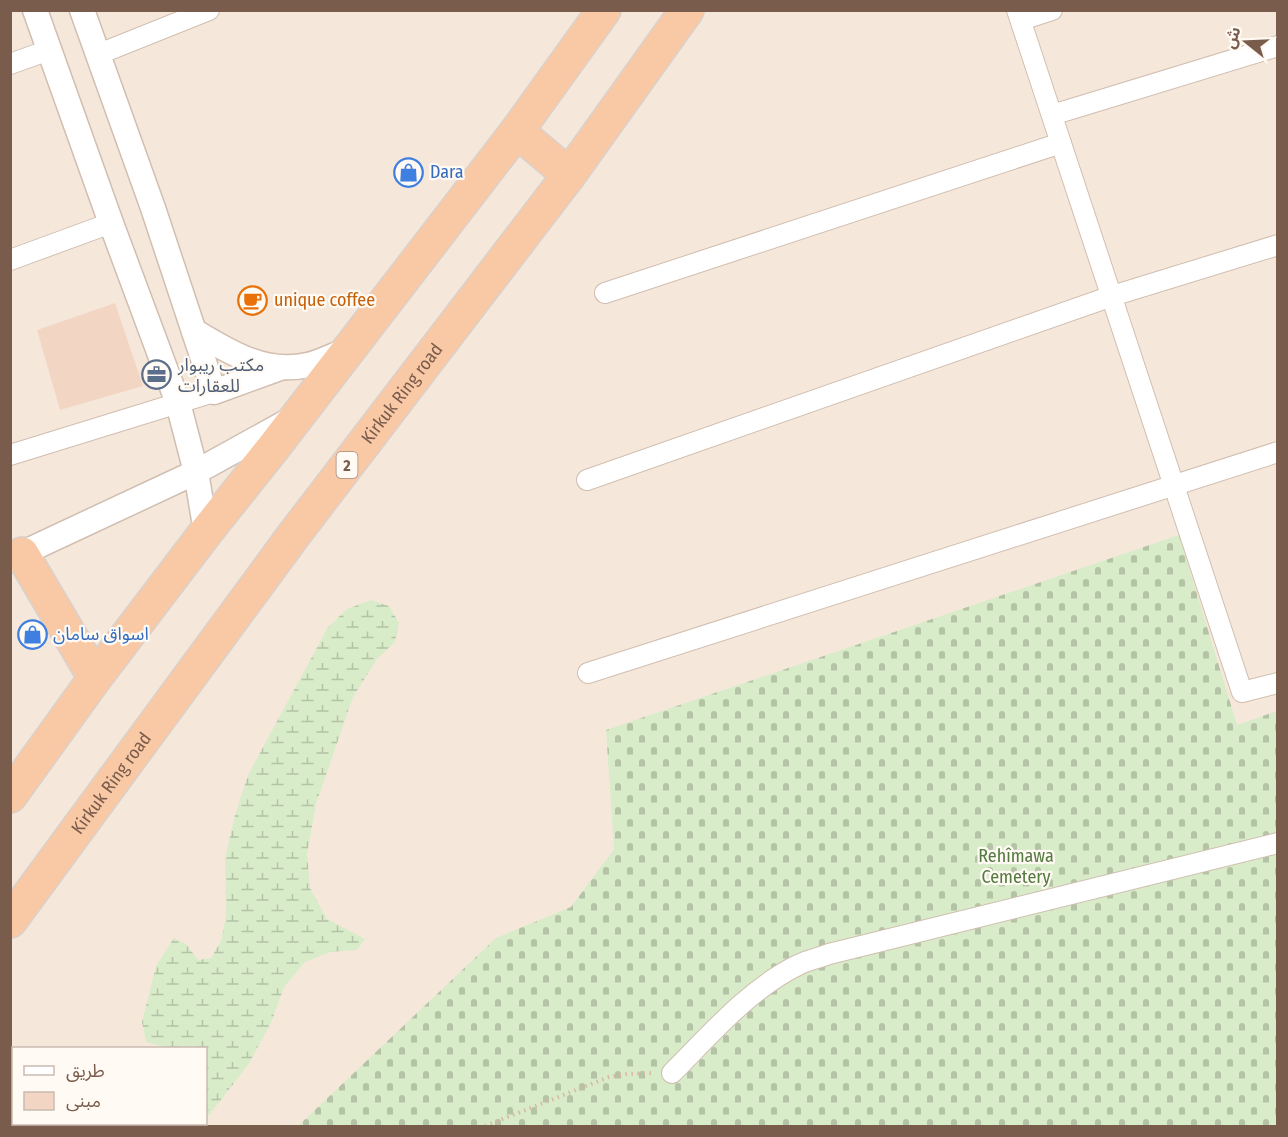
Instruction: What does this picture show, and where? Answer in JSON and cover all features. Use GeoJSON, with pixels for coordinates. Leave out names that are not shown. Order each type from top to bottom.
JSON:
{"type":"FeatureCollection","features":[{"type":"Feature","properties":{"kind":"highway","name":"Kirkuk Ring road"},"geometry":{"type":"LineString","coordinates":[[10,921],[292,536],[569,175],[687,10]]}},
{"type":"Feature","properties":{"kind":"highway"},"geometry":{"type":"LineString","coordinates":[[14,787],[206,532],[517,131],[590,17]]}},
{"type":"Feature","properties":{"kind":"highway"},"geometry":{"type":"LineString","coordinates":[[517,131],[569,175]]}},
{"type":"Feature","properties":{"kind":"highway"},"geometry":{"type":"LineString","coordinates":[[16,557],[95,678]]}},
{"type":"Feature","properties":{"kind":"street"},"geometry":{"type":"LineString","coordinates":[[35,10],[178,403],[196,472],[206,532]]}},
{"type":"Feature","properties":{"kind":"street"},"geometry":{"type":"LineString","coordinates":[[82,10],[214,392]]}},
{"type":"Feature","properties":{"kind":"street"},"geometry":{"type":"LineString","coordinates":[[99,54],[209,10]]}},
{"type":"Feature","properties":{"kind":"street"},"geometry":{"type":"LineString","coordinates":[[1052,10],[1019,15],[1242,692],[1278,683]]}},
{"type":"Feature","properties":{"kind":"street"},"geometry":{"type":"LineString","coordinates":[[1052,115],[1278,46]]}},
{"type":"Feature","properties":{"kind":"street"},"geometry":{"type":"LineString","coordinates":[[10,64],[49,50]]}},
{"type":"Feature","properties":{"kind":"street"},"geometry":{"type":"LineString","coordinates":[[604,293],[1061,142]]}},
{"type":"Feature","properties":{"kind":"street"},"geometry":{"type":"LineString","coordinates":[[10,260],[111,223]]}},
{"type":"Feature","properties":{"kind":"street"},"geometry":{"type":"LineString","coordinates":[[587,480],[1112,296],[1278,245]]}},
{"type":"Feature","properties":{"kind":"street"},"geometry":{"type":"LineString","coordinates":[[194,331],[252,362],[280,368]]}},
{"type":"Feature","properties":{"kind":"street"},"geometry":{"type":"LineString","coordinates":[[10,455],[214,392],[280,368],[308,365],[347,350]]}},
{"type":"Feature","properties":{"kind":"street"},"geometry":{"type":"LineString","coordinates":[[16,557],[196,472],[297,416]]}},
{"type":"Feature","properties":{"kind":"street"},"geometry":{"type":"LineString","coordinates":[[588,673],[1278,452]]}},
{"type":"Feature","properties":{"kind":"street"},"geometry":{"type":"LineString","coordinates":[[672,1073],[732,1014],[768,984],[799,965],[829,954],[1278,843]]}},
{"type":"Feature","properties":{"kind":"path"},"geometry":{"type":"LineString","coordinates":[[485,1126],[609,1077],[627,1074],[672,1073]]}},
{"type":"Feature","properties":{"kind":"shaded area"},"geometry":{"type":"Polygon","coordinates":[[[10,11],[1277,11],[1277,1126],[11,1126],[10,11]]]}},
{"type":"Feature","properties":{"kind":"green space","name":"Rehîmawa Cemetery"},"geometry":{"type":"Polygon","coordinates":[[[1179,535],[1237,725],[1277,711],[1277,1126],[298,1126],[496,938],[571,907],[614,849],[606,730],[1179,535]]]}},
{"type":"Feature","properties":{"kind":"green space"},"geometry":{"type":"Polygon","coordinates":[[[371,600],[389,606],[399,623],[395,642],[377,659],[353,697],[316,804],[307,854],[310,888],[327,919],[365,939],[357,950],[330,952],[305,962],[284,987],[271,1023],[248,1065],[207,1118],[207,1047],[162,1047],[146,1042],[142,1022],[156,966],[174,938],[186,944],[198,960],[211,958],[221,941],[226,916],[225,858],[235,815],[248,775],[328,627],[347,609],[371,600]]]}},
{"type":"Feature","properties":{"kind":"green space"},"geometry":{"type":"Polygon","coordinates":[[[110,1125],[201,1125],[200,1126],[108,1126],[110,1125]]]}},
{"type":"Feature","properties":{"kind":"building"},"geometry":{"type":"Polygon","coordinates":[[[115,303],[143,386],[60,410],[37,330],[115,303]]]}},
{"type":"Feature","properties":{"kind":"place","name":"Dara"},"geometry":{"type":"Point","coordinates":[409,172]}},
{"type":"Feature","properties":{"kind":"place","name":"unique coffee"},"geometry":{"type":"Point","coordinates":[253,300]}},
{"type":"Feature","properties":{"kind":"place","name":"مكتب ريبوار للعقارات"},"geometry":{"type":"Point","coordinates":[157,375]}},
{"type":"Feature","properties":{"kind":"place","name":"اسواق سامان"},"geometry":{"type":"Point","coordinates":[32,634]}}]}
